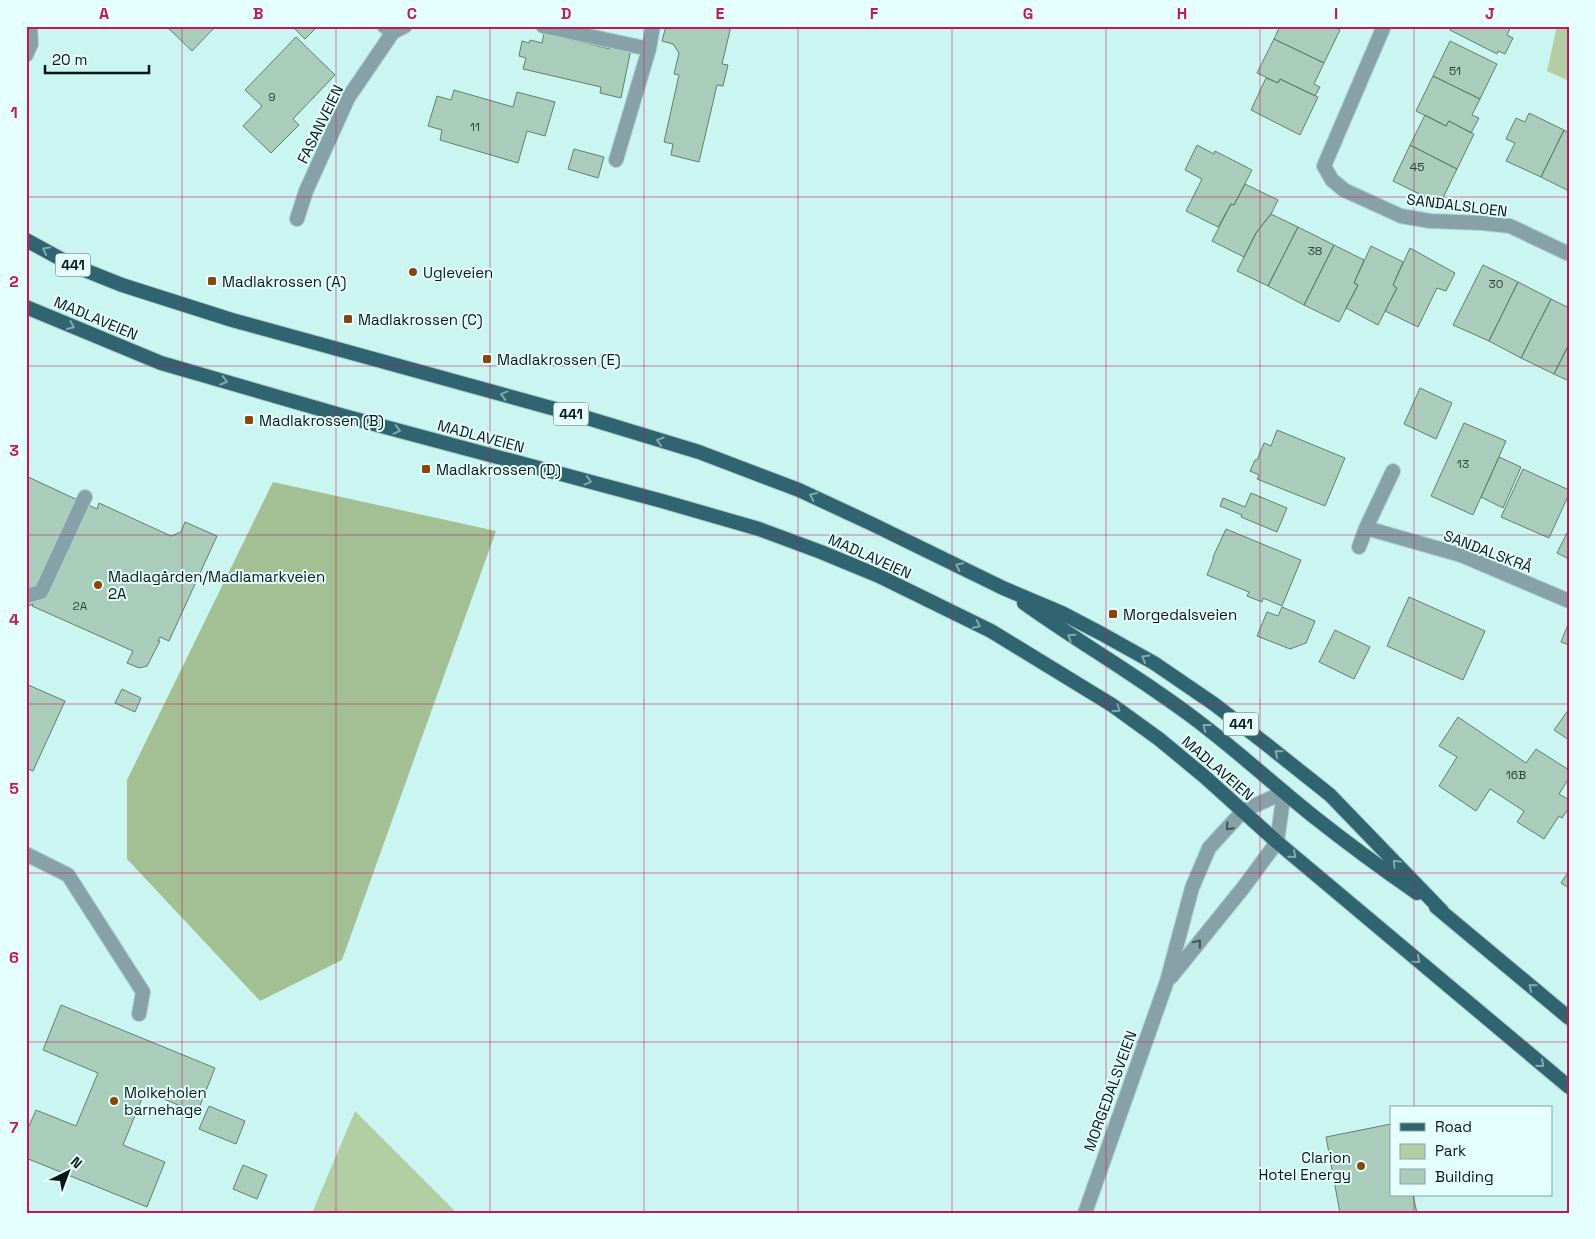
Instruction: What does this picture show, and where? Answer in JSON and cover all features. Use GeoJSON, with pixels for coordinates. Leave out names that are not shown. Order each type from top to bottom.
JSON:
{"type":"FeatureCollection","features":[{"type":"Feature","properties":{"kind":"main road","name":"MADLAVEIEN"},"geometry":{"type":"LineString","coordinates":[[26,240],[72,265],[122,285],[223,317],[584,417],[699,452],[799,490],[1003,588],[1062,613],[1154,663],[1214,704],[1330,795],[1442,911]]}},
{"type":"Feature","properties":{"kind":"main road","name":"MADLAVEIEN"},"geometry":{"type":"LineString","coordinates":[[26,307],[161,363],[344,416],[662,501],[759,529],[878,576],[990,631],[1112,705],[1159,739],[1277,842],[1569,1087]]}},
{"type":"Feature","properties":{"kind":"main road","name":"MADLAVEIEN"},"geometry":{"type":"LineString","coordinates":[[1003,588],[1065,633],[1178,706],[1366,857],[1442,911],[1569,1018]]}},
{"type":"Feature","properties":{"kind":"street"},"geometry":{"type":"LineString","coordinates":[[26,55],[31,44],[28,26]]}},
{"type":"Feature","properties":{"kind":"street"},"geometry":{"type":"LineString","coordinates":[[543,26],[648,49]]}},
{"type":"Feature","properties":{"kind":"street"},"geometry":{"type":"LineString","coordinates":[[616,160],[653,26]]}},
{"type":"Feature","properties":{"kind":"street","name":"SANDALSLOEN"},"geometry":{"type":"LineString","coordinates":[[1384,26],[1324,166],[1332,180],[1344,190],[1400,216],[1430,221],[1510,226],[1569,254]]}},
{"type":"Feature","properties":{"kind":"street","name":"FASANVEIEN"},"geometry":{"type":"LineString","coordinates":[[297,219],[306,191],[348,98],[394,28]]}},
{"type":"Feature","properties":{"kind":"street"},"geometry":{"type":"LineString","coordinates":[[1359,547],[1393,471]]}},
{"type":"Feature","properties":{"kind":"street"},"geometry":{"type":"LineString","coordinates":[[26,596],[41,592],[85,497]]}},
{"type":"Feature","properties":{"kind":"street","name":"SANDALSKRÅ"},"geometry":{"type":"LineString","coordinates":[[1366,528],[1461,555],[1569,601]]}},
{"type":"Feature","properties":{"kind":"street","name":"MORGEDALSVEIEN"},"geometry":{"type":"LineString","coordinates":[[1085,1213],[1167,981],[1192,888],[1209,848],[1243,811],[1284,792]]}},
{"type":"Feature","properties":{"kind":"street","name":"MORGEDALSVEIEN"},"geometry":{"type":"LineString","coordinates":[[1167,981],[1243,888],[1277,842],[1284,792]]}},
{"type":"Feature","properties":{"kind":"street"},"geometry":{"type":"LineString","coordinates":[[26,854],[68,875],[143,992],[139,1014]]}},
{"type":"Feature","properties":{"kind":"green space"},"geometry":{"type":"Polygon","coordinates":[[[1557,26],[1569,26],[1569,81],[1547,71],[1557,26]]]}},
{"type":"Feature","properties":{"kind":"green space"},"geometry":{"type":"Polygon","coordinates":[[[273,482],[496,531],[342,960],[260,1001],[127,859],[127,780],[273,482]]]}},
{"type":"Feature","properties":{"kind":"green space"},"geometry":{"type":"Polygon","coordinates":[[[355,1111],[457,1213],[312,1213],[355,1111]]]}},
{"type":"Feature","properties":{"kind":"building"},"geometry":{"type":"Polygon","coordinates":[[[166,26],[220,26],[214,28],[192,51],[166,26]]]}},
{"type":"Feature","properties":{"kind":"building"},"geometry":{"type":"Polygon","coordinates":[[[292,26],[318,26],[305,39],[292,26]]]}},
{"type":"Feature","properties":{"kind":"building"},"geometry":{"type":"Polygon","coordinates":[[[666,26],[731,26],[722,64],[728,65],[723,86],[717,85],[699,162],[671,155],[673,144],[664,142],[679,75],[674,74],[679,53],[673,44],[662,41],[666,26]]]}},
{"type":"Feature","properties":{"kind":"building"},"geometry":{"type":"Polygon","coordinates":[[[1280,26],[1333,26],[1340,30],[1324,63],[1274,39],[1280,26]]]}},
{"type":"Feature","properties":{"kind":"building"},"geometry":{"type":"Polygon","coordinates":[[[1452,26],[1511,26],[1507,35],[1513,38],[1505,54],[1498,51],[1497,54],[1450,30],[1452,26]]]}},
{"type":"Feature","properties":{"kind":"building"},"geometry":{"type":"Polygon","coordinates":[[[544,33],[610,49],[611,44],[631,49],[621,98],[600,93],[601,87],[523,69],[526,58],[519,56],[522,41],[529,43],[530,40],[542,43],[544,33]]]}},
{"type":"Feature","properties":{"kind":"building"},"geometry":{"type":"Polygon","coordinates":[[[296,37],[335,75],[293,119],[299,125],[271,153],[243,126],[262,106],[245,90],[296,37]]]}},
{"type":"Feature","properties":{"kind":"building"},"geometry":{"type":"Polygon","coordinates":[[[1274,39],[1324,63],[1314,84],[1320,87],[1315,96],[1280,79],[1278,83],[1257,73],[1274,39]]]}},
{"type":"Feature","properties":{"kind":"building"},"geometry":{"type":"Polygon","coordinates":[[[1450,41],[1497,64],[1480,99],[1433,76],[1450,41]]]}},
{"type":"Feature","properties":{"kind":"building"},"geometry":{"type":"Polygon","coordinates":[[[1433,76],[1480,99],[1472,115],[1479,118],[1471,133],[1449,121],[1446,126],[1416,111],[1433,76]]]}},
{"type":"Feature","properties":{"kind":"building"},"geometry":{"type":"Polygon","coordinates":[[[1266,78],[1278,83],[1280,79],[1318,97],[1300,135],[1251,110],[1266,78]]]}},
{"type":"Feature","properties":{"kind":"building"},"geometry":{"type":"Polygon","coordinates":[[[454,90],[513,107],[517,92],[555,102],[545,136],[527,131],[518,163],[440,140],[442,130],[428,126],[437,96],[451,100],[454,90]]]}},
{"type":"Feature","properties":{"kind":"building"},"geometry":{"type":"Polygon","coordinates":[[[1529,113],[1564,130],[1541,177],[1506,161],[1515,143],[1506,139],[1516,118],[1525,122],[1529,113]]]}},
{"type":"Feature","properties":{"kind":"building"},"geometry":{"type":"Polygon","coordinates":[[[1425,115],[1446,126],[1449,121],[1474,134],[1457,169],[1410,145],[1425,115]]]}},
{"type":"Feature","properties":{"kind":"building"},"geometry":{"type":"Polygon","coordinates":[[[1564,130],[1569,133],[1569,191],[1541,177],[1564,130]]]}},
{"type":"Feature","properties":{"kind":"building"},"geometry":{"type":"Polygon","coordinates":[[[1197,145],[1214,154],[1215,151],[1252,170],[1234,205],[1231,204],[1218,227],[1186,211],[1202,179],[1185,170],[1197,145]]]}},
{"type":"Feature","properties":{"kind":"building"},"geometry":{"type":"Polygon","coordinates":[[[1410,145],[1457,169],[1440,204],[1393,181],[1410,145]]]}},
{"type":"Feature","properties":{"kind":"building"},"geometry":{"type":"Polygon","coordinates":[[[574,149],[604,157],[598,178],[568,169],[574,149]]]}},
{"type":"Feature","properties":{"kind":"building"},"geometry":{"type":"Polygon","coordinates":[[[1245,184],[1278,200],[1271,214],[1256,233],[1244,257],[1212,241],[1231,204],[1234,205],[1245,184]]]}},
{"type":"Feature","properties":{"kind":"building"},"geometry":{"type":"Polygon","coordinates":[[[1271,214],[1298,227],[1268,286],[1237,271],[1256,233],[1271,214]]]}},
{"type":"Feature","properties":{"kind":"building"},"geometry":{"type":"Polygon","coordinates":[[[1298,227],[1334,245],[1304,305],[1268,286],[1298,227]]]}},
{"type":"Feature","properties":{"kind":"building"},"geometry":{"type":"Polygon","coordinates":[[[1334,245],[1364,260],[1354,283],[1358,285],[1339,322],[1304,305],[1334,245]]]}},
{"type":"Feature","properties":{"kind":"building"},"geometry":{"type":"Polygon","coordinates":[[[1371,246],[1403,262],[1393,285],[1397,288],[1378,325],[1346,308],[1358,285],[1354,283],[1371,246]]]}},
{"type":"Feature","properties":{"kind":"building"},"geometry":{"type":"Polygon","coordinates":[[[1410,248],[1455,273],[1446,291],[1437,288],[1418,327],[1385,311],[1397,288],[1393,285],[1410,248]]]}},
{"type":"Feature","properties":{"kind":"building"},"geometry":{"type":"Polygon","coordinates":[[[1483,265],[1518,282],[1489,341],[1453,325],[1483,265]]]}},
{"type":"Feature","properties":{"kind":"building"},"geometry":{"type":"Polygon","coordinates":[[[1518,282],[1551,299],[1521,358],[1489,341],[1518,282]]]}},
{"type":"Feature","properties":{"kind":"building"},"geometry":{"type":"Polygon","coordinates":[[[1551,299],[1569,308],[1569,344],[1554,374],[1521,358],[1551,299]]]}},
{"type":"Feature","properties":{"kind":"building"},"geometry":{"type":"Polygon","coordinates":[[[1569,344],[1569,381],[1554,374],[1569,344]]]}},
{"type":"Feature","properties":{"kind":"building"},"geometry":{"type":"Polygon","coordinates":[[[1420,388],[1452,403],[1436,439],[1404,424],[1420,388]]]}},
{"type":"Feature","properties":{"kind":"building"},"geometry":{"type":"Polygon","coordinates":[[[1464,423],[1506,441],[1473,515],[1431,496],[1464,423]]]}},
{"type":"Feature","properties":{"kind":"building"},"geometry":{"type":"Polygon","coordinates":[[[1277,430],[1345,458],[1325,506],[1257,479],[1259,475],[1250,471],[1264,443],[1271,446],[1277,430]]]}},
{"type":"Feature","properties":{"kind":"building"},"geometry":{"type":"Polygon","coordinates":[[[1499,457],[1521,467],[1503,508],[1481,497],[1499,457]]]}},
{"type":"Feature","properties":{"kind":"building"},"geometry":{"type":"Polygon","coordinates":[[[1523,469],[1569,490],[1569,494],[1549,538],[1501,517],[1523,469]]]}},
{"type":"Feature","properties":{"kind":"building"},"geometry":{"type":"Polygon","coordinates":[[[26,476],[97,509],[99,503],[171,536],[181,532],[185,522],[217,536],[169,641],[160,637],[158,641],[160,641],[147,666],[139,668],[127,663],[133,651],[32,606],[33,604],[26,607],[26,476]]]}},
{"type":"Feature","properties":{"kind":"building"},"geometry":{"type":"Polygon","coordinates":[[[1251,493],[1287,508],[1277,532],[1220,506],[1223,498],[1245,507],[1251,493]]]}},
{"type":"Feature","properties":{"kind":"building"},"geometry":{"type":"Polygon","coordinates":[[[1226,529],[1301,560],[1282,606],[1263,598],[1262,602],[1247,596],[1249,592],[1207,575],[1226,529]]]}},
{"type":"Feature","properties":{"kind":"building"},"geometry":{"type":"Polygon","coordinates":[[[1569,529],[1569,559],[1557,553],[1569,529]]]}},
{"type":"Feature","properties":{"kind":"building"},"geometry":{"type":"Polygon","coordinates":[[[1409,597],[1485,631],[1463,680],[1387,646],[1409,597]]]}},
{"type":"Feature","properties":{"kind":"building"},"geometry":{"type":"Polygon","coordinates":[[[1282,607],[1315,621],[1306,643],[1290,649],[1257,636],[1267,612],[1278,616],[1282,607]]]}},
{"type":"Feature","properties":{"kind":"building"},"geometry":{"type":"Polygon","coordinates":[[[1569,622],[1569,645],[1561,642],[1569,622]]]}},
{"type":"Feature","properties":{"kind":"building"},"geometry":{"type":"Polygon","coordinates":[[[1335,630],[1370,647],[1354,679],[1319,662],[1335,630]]]}},
{"type":"Feature","properties":{"kind":"building"},"geometry":{"type":"Polygon","coordinates":[[[26,684],[65,701],[33,771],[26,768],[26,684]]]}},
{"type":"Feature","properties":{"kind":"building"},"geometry":{"type":"Polygon","coordinates":[[[122,689],[141,698],[135,712],[115,703],[122,689]]]}},
{"type":"Feature","properties":{"kind":"building"},"geometry":{"type":"Polygon","coordinates":[[[1569,709],[1569,740],[1554,730],[1569,709]]]}},
{"type":"Feature","properties":{"kind":"building"},"geometry":{"type":"Polygon","coordinates":[[[1458,717],[1526,763],[1536,749],[1569,770],[1569,778],[1559,794],[1569,800],[1567,804],[1569,808],[1562,818],[1559,816],[1544,839],[1517,822],[1524,811],[1490,789],[1476,811],[1439,786],[1457,757],[1439,746],[1458,717]]]}},
{"type":"Feature","properties":{"kind":"building"},"geometry":{"type":"Polygon","coordinates":[[[1569,871],[1569,888],[1561,883],[1569,871]]]}},
{"type":"Feature","properties":{"kind":"building","name":"Molkeholen barnehage"},"geometry":{"type":"Polygon","coordinates":[[[61,1005],[215,1068],[197,1113],[145,1091],[123,1145],[165,1162],[147,1207],[26,1158],[26,1133],[36,1110],[76,1126],[98,1073],[43,1050],[61,1005]]]}},
{"type":"Feature","properties":{"kind":"building"},"geometry":{"type":"Polygon","coordinates":[[[209,1106],[245,1121],[236,1144],[199,1129],[209,1106]]]}},
{"type":"Feature","properties":{"kind":"building","name":"Clarion Hotel Energy"},"geometry":{"type":"Polygon","coordinates":[[[1390,1124],[1390,1196],[1413,1196],[1417,1213],[1340,1213],[1326,1137],[1390,1124]]]}},
{"type":"Feature","properties":{"kind":"building"},"geometry":{"type":"Polygon","coordinates":[[[243,1165],[267,1175],[257,1199],[233,1189],[243,1165]]]}},
{"type":"Feature","properties":{"kind":"place","name":"Ugleveien"},"geometry":{"type":"Point","coordinates":[413,272]}},
{"type":"Feature","properties":{"kind":"place","name":"Madlakrossen (A)"},"geometry":{"type":"Point","coordinates":[212,281]}},
{"type":"Feature","properties":{"kind":"place","name":"Madlakrossen (C)"},"geometry":{"type":"Point","coordinates":[348,319]}},
{"type":"Feature","properties":{"kind":"place","name":"Madlakrossen (E)"},"geometry":{"type":"Point","coordinates":[487,359]}},
{"type":"Feature","properties":{"kind":"place","name":"Madlakrossen (B)"},"geometry":{"type":"Point","coordinates":[249,420]}},
{"type":"Feature","properties":{"kind":"place","name":"Madlakrossen (D)"},"geometry":{"type":"Point","coordinates":[426,469]}},
{"type":"Feature","properties":{"kind":"place","name":"Madlagården/Madlamarkveien 2A"},"geometry":{"type":"Point","coordinates":[98,585]}},
{"type":"Feature","properties":{"kind":"place","name":"Morgedalsveien"},"geometry":{"type":"Point","coordinates":[1113,614]}},
{"type":"Feature","properties":{"kind":"place","name":"Molkeholen barnehage"},"geometry":{"type":"Point","coordinates":[114,1101]}},
{"type":"Feature","properties":{"kind":"place","name":"Clarion Hotel Energy"},"geometry":{"type":"Point","coordinates":[1361,1166]}}]}
